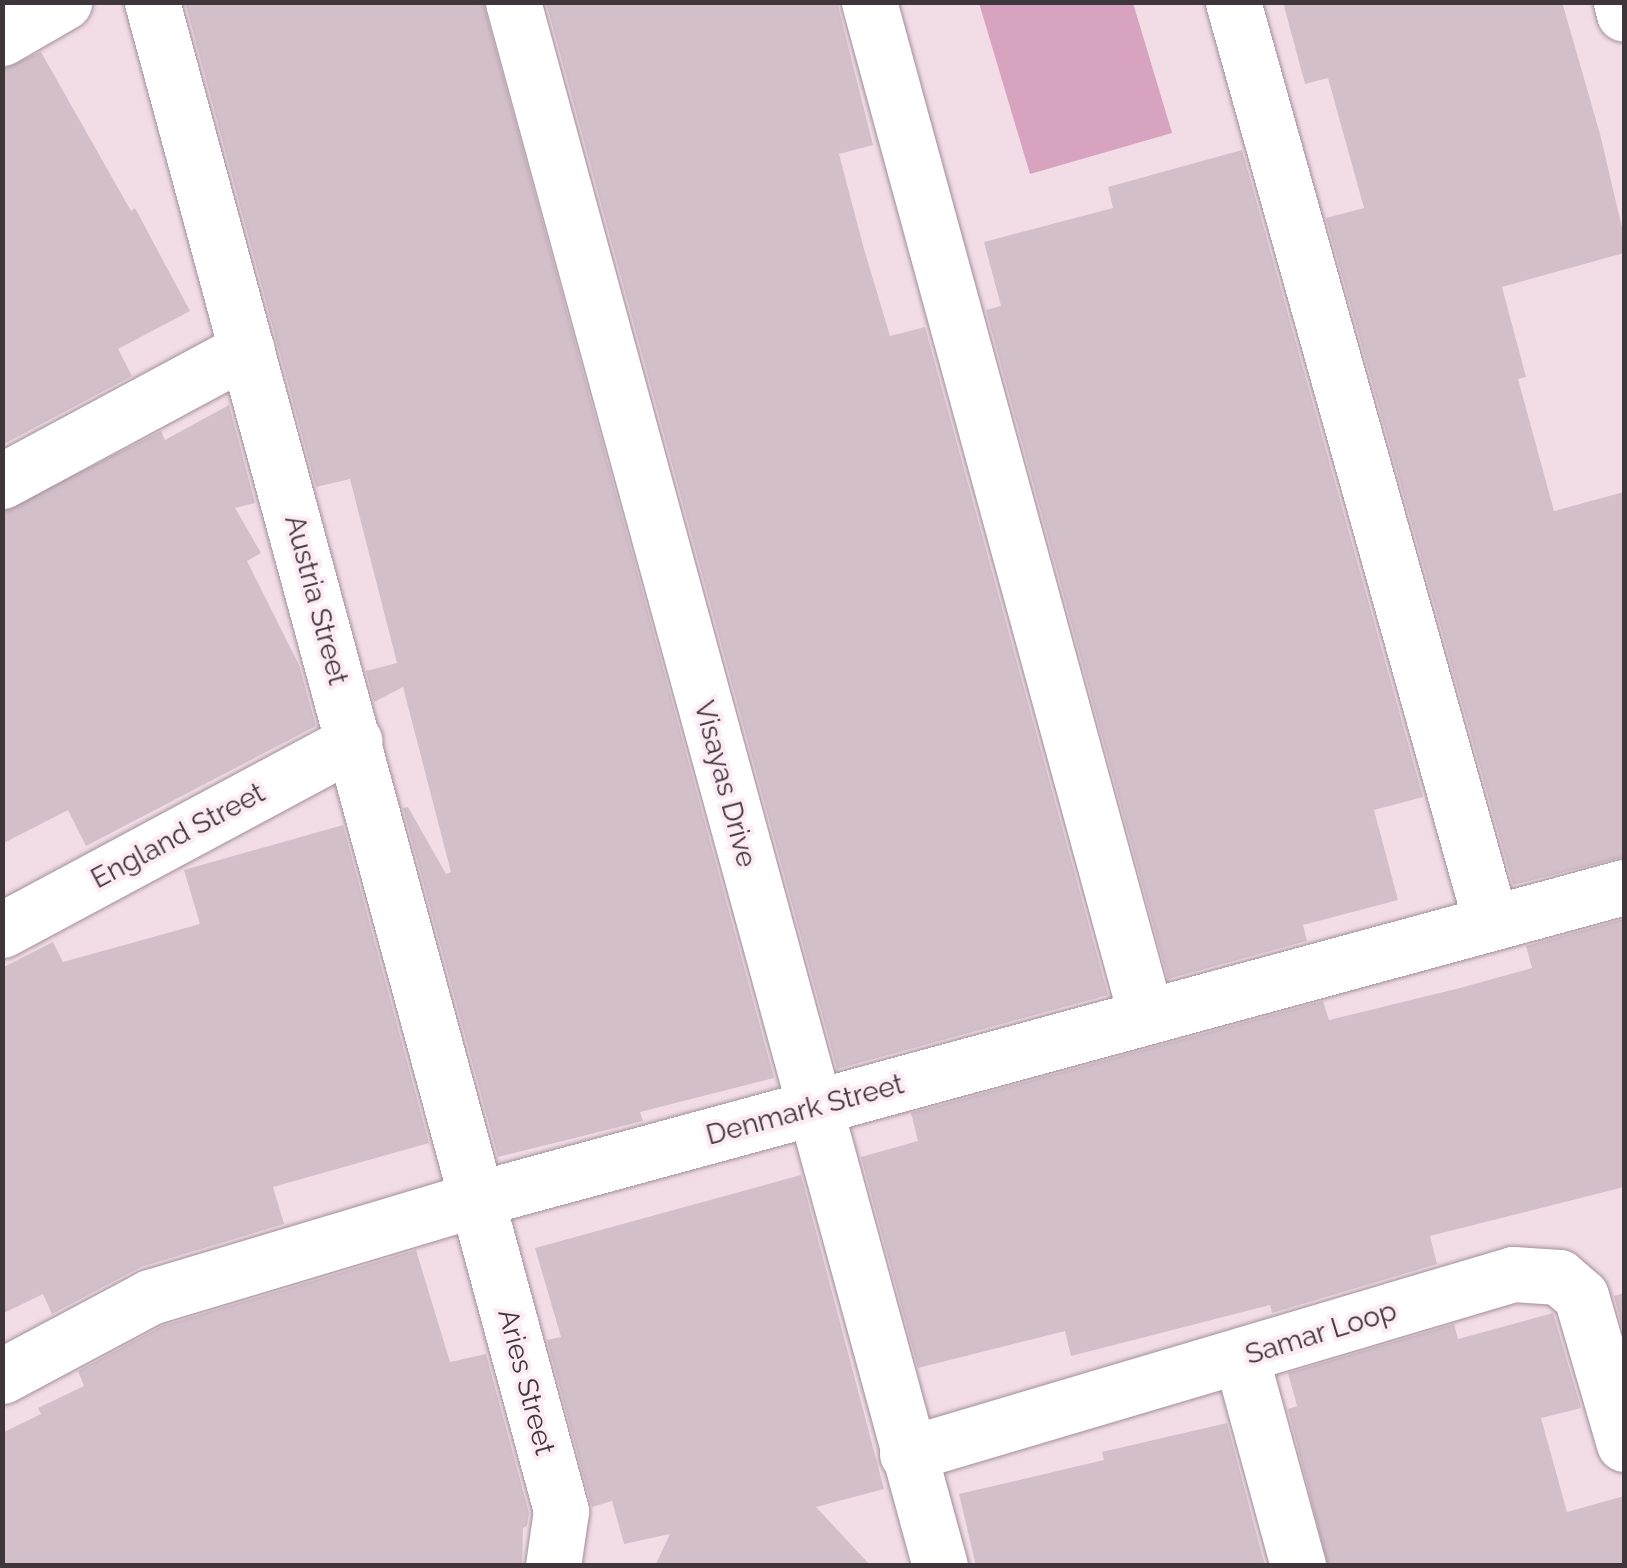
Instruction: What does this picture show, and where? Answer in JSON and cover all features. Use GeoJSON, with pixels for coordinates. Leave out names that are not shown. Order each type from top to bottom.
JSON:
{"type":"FeatureCollection","features":[{"type":"Feature","properties":{"kind":"street"},"geometry":{"type":"LineString","coordinates":[[2,38],[64,2]]}},
{"type":"Feature","properties":{"kind":"street","name":"Austria Street"},"geometry":{"type":"LineString","coordinates":[[152,2],[477,1199]]}},
{"type":"Feature","properties":{"kind":"street","name":"Visayas Drive"},"geometry":{"type":"LineString","coordinates":[[513,2],[940,1566]]}},
{"type":"Feature","properties":{"kind":"street"},"geometry":{"type":"LineString","coordinates":[[869,2],[1146,1016]]}},
{"type":"Feature","properties":{"kind":"street"},"geometry":{"type":"LineString","coordinates":[[1232,2],[1491,923]]}},
{"type":"Feature","properties":{"kind":"street"},"geometry":{"type":"LineString","coordinates":[[1622,2],[1624,14]]}},
{"type":"Feature","properties":{"kind":"street"},"geometry":{"type":"LineString","coordinates":[[2,481],[247,349]]}},
{"type":"Feature","properties":{"kind":"street","name":"England Street"},"geometry":{"type":"LineString","coordinates":[[2,930],[354,741]]}},
{"type":"Feature","properties":{"kind":"street","name":"Denmark Street"},"geometry":{"type":"LineString","coordinates":[[2,1376],[150,1297],[477,1199],[1624,887]]}},
{"type":"Feature","properties":{"kind":"street","name":"Aries Street"},"geometry":{"type":"LineString","coordinates":[[477,1199],[561,1511],[553,1566]]}},
{"type":"Feature","properties":{"kind":"street","name":"Samar Loop"},"geometry":{"type":"LineString","coordinates":[[907,1454],[1513,1274],[1558,1276],[1581,1296],[1624,1444]]}},
{"type":"Feature","properties":{"kind":"street"},"geometry":{"type":"LineString","coordinates":[[1240,1358],[1298,1566]]}},
{"type":"Feature","properties":{"kind":"shaded area"},"geometry":{"type":"Polygon","coordinates":[[[979,3],[1133,3],[1172,133],[1030,174],[979,3]]]}},
{"type":"Feature","properties":{"kind":"building"},"geometry":{"type":"Polygon","coordinates":[[[185,2],[483,2],[774,1078],[640,1112],[643,1121],[498,1157],[403,808],[408,807],[446,874],[451,872],[403,687],[374,702],[366,671],[397,663],[350,479],[316,487],[185,2]]]}},
{"type":"Feature","properties":{"kind":"building"},"geometry":{"type":"Polygon","coordinates":[[[546,2],[837,2],[873,145],[839,154],[864,249],[890,336],[925,327],[1108,995],[837,1069],[546,2]]]}},
{"type":"Feature","properties":{"kind":"building"},"geometry":{"type":"Polygon","coordinates":[[[1283,2],[1562,2],[1600,134],[1624,236],[1624,253],[1502,287],[1526,377],[1518,379],[1554,511],[1624,492],[1624,857],[1513,885],[1326,218],[1364,208],[1328,78],[1305,84],[1283,2]]]}},
{"type":"Feature","properties":{"kind":"building"},"geometry":{"type":"Polygon","coordinates":[[[41,52],[131,211],[135,208],[190,311],[118,349],[132,376],[2,445],[2,69],[41,52]]]}},
{"type":"Feature","properties":{"kind":"building"},"geometry":{"type":"Polygon","coordinates":[[[1242,150],[1423,797],[1374,810],[1398,900],[1303,925],[1307,941],[1168,979],[986,310],[1001,306],[984,242],[1113,208],[1108,187],[1242,150]]]}},
{"type":"Feature","properties":{"kind":"building"},"geometry":{"type":"Polygon","coordinates":[[[229,405],[255,503],[235,508],[261,553],[247,561],[299,665],[316,726],[86,846],[68,810],[2,844],[2,512],[161,431],[165,440],[229,405]]]}},
{"type":"Feature","properties":{"kind":"building"},"geometry":{"type":"Polygon","coordinates":[[[343,825],[429,1143],[273,1187],[284,1224],[141,1267],[52,1314],[43,1294],[2,1314],[2,968],[53,942],[63,962],[200,924],[184,870],[343,825]]]}},
{"type":"Feature","properties":{"kind":"building"},"geometry":{"type":"Polygon","coordinates":[[[1624,919],[1624,1187],[1430,1236],[1437,1264],[1272,1313],[1270,1305],[1071,1356],[1065,1331],[918,1368],[861,1157],[918,1141],[911,1113],[1323,1001],[1329,1020],[1460,988],[1532,968],[1526,946],[1624,919]]]}},
{"type":"Feature","properties":{"kind":"building"},"geometry":{"type":"Polygon","coordinates":[[[801,1175],[884,1489],[816,1507],[871,1566],[655,1566],[670,1534],[624,1544],[612,1501],[592,1507],[547,1340],[561,1337],[535,1248],[801,1175]]]}},
{"type":"Feature","properties":{"kind":"building"},"geometry":{"type":"Polygon","coordinates":[[[416,1250],[450,1362],[486,1354],[529,1513],[523,1528],[522,1566],[2,1566],[2,1433],[41,1414],[38,1408],[84,1386],[78,1371],[162,1326],[416,1250]]]}},
{"type":"Feature","properties":{"kind":"building"},"geometry":{"type":"Polygon","coordinates":[[[1624,1293],[1624,1334],[1614,1296],[1624,1293]]]}},
{"type":"Feature","properties":{"kind":"building"},"geometry":{"type":"Polygon","coordinates":[[[1553,1313],[1581,1408],[1541,1418],[1567,1512],[1624,1496],[1624,1566],[1328,1566],[1288,1409],[1297,1406],[1288,1373],[1454,1324],[1458,1339],[1553,1313]]]}},
{"type":"Feature","properties":{"kind":"building"},"geometry":{"type":"Polygon","coordinates":[[[1227,1423],[1265,1566],[976,1566],[959,1494],[1104,1460],[1102,1452],[1227,1423]]]}}]}
